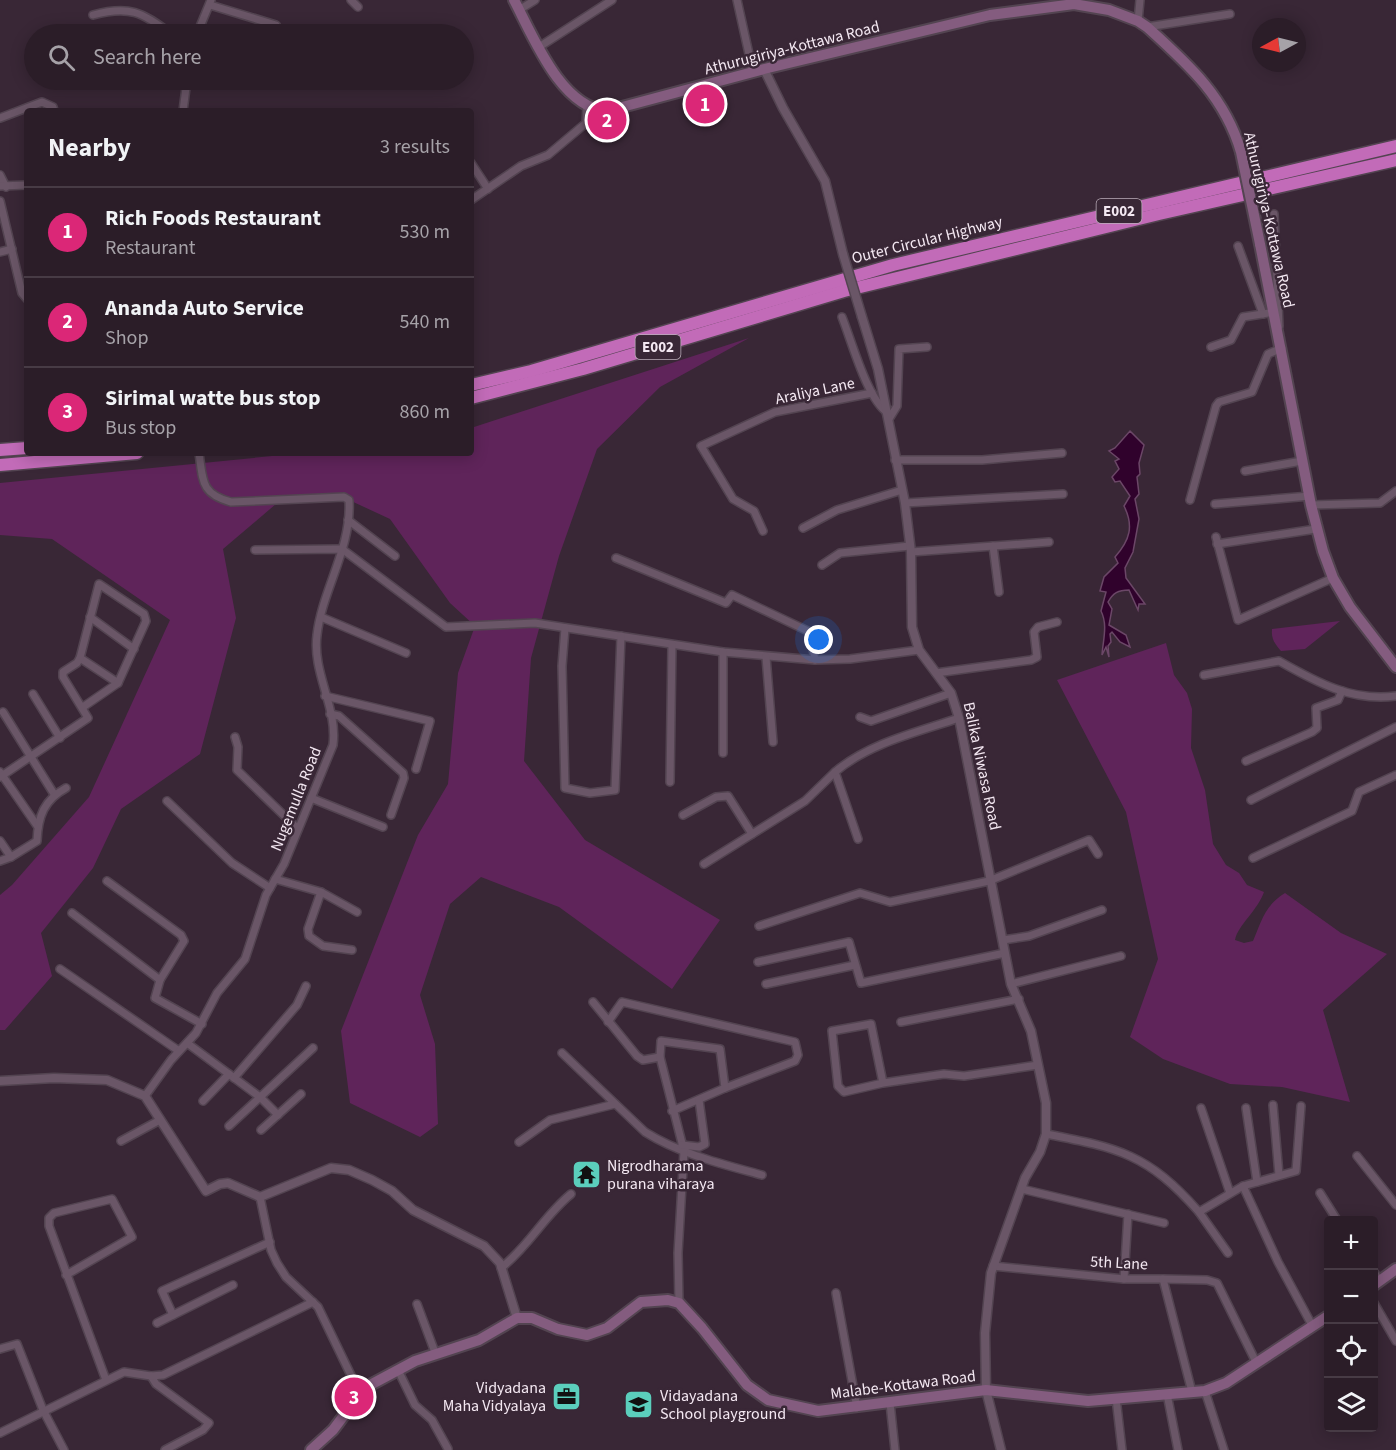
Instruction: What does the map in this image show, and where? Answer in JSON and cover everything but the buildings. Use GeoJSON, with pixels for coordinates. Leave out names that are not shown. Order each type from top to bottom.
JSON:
{"type":"FeatureCollection","features":[{"type":"Feature","properties":{"kind":"highway","name":"Outer Circular Highway"},"geometry":{"type":"LineString","coordinates":[[474,383],[531,371],[893,265],[1396,146]]}},
{"type":"Feature","properties":{"kind":"highway","name":"Outer Circular Highway"},"geometry":{"type":"LineString","coordinates":[[474,397],[582,369],[844,291],[1160,214],[1396,160]]}},
{"type":"Feature","properties":{"kind":"highway"},"geometry":{"type":"LineString","coordinates":[[0,450],[24,448]]}},
{"type":"Feature","properties":{"kind":"highway"},"geometry":{"type":"LineString","coordinates":[[0,465],[103,456]]}},
{"type":"Feature","properties":{"kind":"main road","name":"Athurugiriya-Kottawa Road"},"geometry":{"type":"LineString","coordinates":[[586,107],[607,111],[619,109],[758,70],[932,27],[1062,2],[1109,10],[1138,21],[1147,27],[1181,59],[1221,104],[1231,121],[1241,152],[1275,312],[1316,528],[1333,578],[1350,607],[1394,659]]}},
{"type":"Feature","properties":{"kind":"main road"},"geometry":{"type":"LineString","coordinates":[[516,5],[558,80],[586,107]]}},
{"type":"Feature","properties":{"kind":"main road"},"geometry":{"type":"LineString","coordinates":[[1378,1278],[1396,1269]]}},
{"type":"Feature","properties":{"kind":"main road"},"geometry":{"type":"LineString","coordinates":[[310,1450],[333,1430],[360,1394],[398,1370],[479,1340],[517,1318],[532,1318],[558,1329],[587,1335],[607,1328],[640,1302],[668,1300],[679,1303]]}},
{"type":"Feature","properties":{"kind":"main road","name":"Malabe-Kottawa Road"},"geometry":{"type":"LineString","coordinates":[[679,1303],[747,1385],[768,1400],[818,1411],[986,1390],[1088,1401],[1205,1391],[1226,1383],[1324,1320]]}},
{"type":"Feature","properties":{"kind":"street"},"geometry":{"type":"LineString","coordinates":[[351,0],[358,7]]}},
{"type":"Feature","properties":{"kind":"street"},"geometry":{"type":"LineString","coordinates":[[516,5],[535,0]]}},
{"type":"Feature","properties":{"kind":"street"},"geometry":{"type":"LineString","coordinates":[[539,47],[612,0]]}},
{"type":"Feature","properties":{"kind":"street"},"geometry":{"type":"LineString","coordinates":[[737,0],[758,70]]}},
{"type":"Feature","properties":{"kind":"street"},"geometry":{"type":"LineString","coordinates":[[1138,21],[1140,0]]}},
{"type":"Feature","properties":{"kind":"street"},"geometry":{"type":"LineString","coordinates":[[201,24],[211,2],[273,24]]}},
{"type":"Feature","properties":{"kind":"street"},"geometry":{"type":"LineString","coordinates":[[93,15],[124,9],[145,15],[157,24]]}},
{"type":"Feature","properties":{"kind":"street"},"geometry":{"type":"LineString","coordinates":[[1147,27],[1230,14]]}},
{"type":"Feature","properties":{"kind":"street","name":"Balika Niwasa Road"},"geometry":{"type":"LineString","coordinates":[[758,70],[825,181],[888,417],[905,503],[911,549],[912,627],[919,650],[951,693],[959,718],[1011,984],[1031,1031],[1046,1103],[1046,1134],[993,1266],[984,1334],[986,1390],[1001,1450]]}},
{"type":"Feature","properties":{"kind":"street"},"geometry":{"type":"LineString","coordinates":[[183,108],[186,90]]}},
{"type":"Feature","properties":{"kind":"street"},"geometry":{"type":"LineString","coordinates":[[26,108],[42,102],[53,108]]}},
{"type":"Feature","properties":{"kind":"street"},"geometry":{"type":"LineString","coordinates":[[474,198],[521,166],[548,155],[586,123],[586,107]]}},
{"type":"Feature","properties":{"kind":"street"},"geometry":{"type":"LineString","coordinates":[[0,118],[24,109]]}},
{"type":"Feature","properties":{"kind":"street"},"geometry":{"type":"LineString","coordinates":[[474,168],[488,189]]}},
{"type":"Feature","properties":{"kind":"street"},"geometry":{"type":"LineString","coordinates":[[0,175],[3,187],[24,185]]}},
{"type":"Feature","properties":{"kind":"street"},"geometry":{"type":"LineString","coordinates":[[0,201],[24,295]]}},
{"type":"Feature","properties":{"kind":"street"},"geometry":{"type":"LineString","coordinates":[[1275,214],[1280,286],[1279,334]]}},
{"type":"Feature","properties":{"kind":"street"},"geometry":{"type":"LineString","coordinates":[[1238,246],[1263,314]]}},
{"type":"Feature","properties":{"kind":"street"},"geometry":{"type":"LineString","coordinates":[[0,252],[12,249]]}},
{"type":"Feature","properties":{"kind":"street"},"geometry":{"type":"LineString","coordinates":[[1211,347],[1231,340],[1240,319],[1275,312]]}},
{"type":"Feature","properties":{"kind":"street"},"geometry":{"type":"LineString","coordinates":[[842,317],[872,393],[888,417],[897,406],[899,349],[927,347]]}},
{"type":"Feature","properties":{"kind":"street"},"geometry":{"type":"LineString","coordinates":[[1190,500],[1216,406],[1219,402],[1252,392],[1266,356],[1282,348]]}},
{"type":"Feature","properties":{"kind":"street","name":"Araliya Lane"},"geometry":{"type":"LineString","coordinates":[[764,531],[754,511],[733,499],[700,446],[775,412],[872,393]]}},
{"type":"Feature","properties":{"kind":"street"},"geometry":{"type":"LineString","coordinates":[[895,460],[982,460],[1062,453]]}},
{"type":"Feature","properties":{"kind":"street"},"geometry":{"type":"LineString","coordinates":[[199,456],[205,488],[214,498],[231,502],[344,497],[349,500],[348,520],[394,556]]}},
{"type":"Feature","properties":{"kind":"street"},"geometry":{"type":"LineString","coordinates":[[1245,471],[1302,460]]}},
{"type":"Feature","properties":{"kind":"street"},"geometry":{"type":"LineString","coordinates":[[803,528],[837,510],[902,490]]}},
{"type":"Feature","properties":{"kind":"street"},"geometry":{"type":"LineString","coordinates":[[1215,504],[1310,501],[1380,503],[1396,491]]}},
{"type":"Feature","properties":{"kind":"street"},"geometry":{"type":"LineString","coordinates":[[905,503],[1063,494]]}},
{"type":"Feature","properties":{"kind":"street","name":"Nugemulla Road"},"geometry":{"type":"LineString","coordinates":[[145,1096],[202,1024],[218,993],[245,959],[270,888],[298,829],[333,745],[335,731],[317,657],[317,636],[348,520]]}},
{"type":"Feature","properties":{"kind":"street"},"geometry":{"type":"LineString","coordinates":[[1316,528],[1216,540],[1238,620],[1333,578]]}},
{"type":"Feature","properties":{"kind":"street"},"geometry":{"type":"LineString","coordinates":[[822,565],[840,553],[1049,542]]}},
{"type":"Feature","properties":{"kind":"street"},"geometry":{"type":"LineString","coordinates":[[993,546],[999,592]]}},
{"type":"Feature","properties":{"kind":"street"},"geometry":{"type":"LineString","coordinates":[[255,550],[342,549],[446,627],[535,623],[723,652],[815,660],[850,659],[919,650]]}},
{"type":"Feature","properties":{"kind":"street"},"geometry":{"type":"LineString","coordinates":[[616,558],[726,603],[732,595],[810,632],[815,660]]}},
{"type":"Feature","properties":{"kind":"street"},"geometry":{"type":"LineString","coordinates":[[38,827],[1,775],[88,718],[63,677],[63,672],[77,663],[80,658],[99,584],[144,614],[146,621],[118,683],[83,707]]}},
{"type":"Feature","properties":{"kind":"street"},"geometry":{"type":"LineString","coordinates":[[90,617],[134,649]]}},
{"type":"Feature","properties":{"kind":"street"},"geometry":{"type":"LineString","coordinates":[[321,617],[406,653]]}},
{"type":"Feature","properties":{"kind":"street"},"geometry":{"type":"LineString","coordinates":[[936,673],[1031,660],[1037,657],[1034,632],[1038,627],[1057,622]]}},
{"type":"Feature","properties":{"kind":"street"},"geometry":{"type":"LineString","coordinates":[[565,628],[562,666],[565,788],[590,793],[615,790],[621,636]]}},
{"type":"Feature","properties":{"kind":"street"},"geometry":{"type":"LineString","coordinates":[[670,782],[672,645]]}},
{"type":"Feature","properties":{"kind":"street"},"geometry":{"type":"LineString","coordinates":[[723,652],[723,753]]}},
{"type":"Feature","properties":{"kind":"street"},"geometry":{"type":"LineString","coordinates":[[766,657],[773,742]]}},
{"type":"Feature","properties":{"kind":"street"},"geometry":{"type":"LineString","coordinates":[[80,658],[118,683]]}},
{"type":"Feature","properties":{"kind":"street"},"geometry":{"type":"LineString","coordinates":[[1204,675],[1279,661],[1325,687],[1358,696],[1396,696]]}},
{"type":"Feature","properties":{"kind":"street"},"geometry":{"type":"LineString","coordinates":[[1246,761],[1312,732],[1317,728],[1316,708],[1338,700],[1342,691]]}},
{"type":"Feature","properties":{"kind":"street"},"geometry":{"type":"LineString","coordinates":[[860,717],[871,721],[951,693]]}},
{"type":"Feature","properties":{"kind":"street"},"geometry":{"type":"LineString","coordinates":[[33,694],[60,738]]}},
{"type":"Feature","properties":{"kind":"street"},"geometry":{"type":"LineString","coordinates":[[325,696],[430,721],[416,769]]}},
{"type":"Feature","properties":{"kind":"street"},"geometry":{"type":"LineString","coordinates":[[3,712],[54,794]]}},
{"type":"Feature","properties":{"kind":"street"},"geometry":{"type":"LineString","coordinates":[[330,714],[339,716],[403,773],[404,778],[391,815]]}},
{"type":"Feature","properties":{"kind":"street"},"geometry":{"type":"LineString","coordinates":[[704,864],[805,801],[844,764],[890,742],[959,718]]}},
{"type":"Feature","properties":{"kind":"street"},"geometry":{"type":"LineString","coordinates":[[1251,800],[1396,727]]}},
{"type":"Feature","properties":{"kind":"street"},"geometry":{"type":"LineString","coordinates":[[235,737],[238,747],[237,770],[298,829]]}},
{"type":"Feature","properties":{"kind":"street"},"geometry":{"type":"LineString","coordinates":[[835,772],[858,839]]}},
{"type":"Feature","properties":{"kind":"street"},"geometry":{"type":"LineString","coordinates":[[1253,858],[1352,811],[1359,792],[1396,775]]}},
{"type":"Feature","properties":{"kind":"street"},"geometry":{"type":"LineString","coordinates":[[0,861],[37,841],[38,827],[45,805],[54,794],[66,788]]}},
{"type":"Feature","properties":{"kind":"street"},"geometry":{"type":"LineString","coordinates":[[683,815],[716,797],[728,796],[752,834]]}},
{"type":"Feature","properties":{"kind":"street"},"geometry":{"type":"LineString","coordinates":[[311,798],[383,827]]}},
{"type":"Feature","properties":{"kind":"street"},"geometry":{"type":"LineString","coordinates":[[167,801],[232,863],[270,888]]}},
{"type":"Feature","properties":{"kind":"street"},"geometry":{"type":"LineString","coordinates":[[759,926],[860,893],[890,902],[989,880],[1089,840],[1098,854]]}},
{"type":"Feature","properties":{"kind":"street"},"geometry":{"type":"LineString","coordinates":[[0,841],[11,857]]}},
{"type":"Feature","properties":{"kind":"street"},"geometry":{"type":"LineString","coordinates":[[275,879],[321,892],[357,912]]}},
{"type":"Feature","properties":{"kind":"street"},"geometry":{"type":"LineString","coordinates":[[107,881],[181,935],[184,941],[160,980],[155,998],[202,1024]]}},
{"type":"Feature","properties":{"kind":"street"},"geometry":{"type":"LineString","coordinates":[[321,892],[308,929],[309,936],[323,946],[352,950]]}},
{"type":"Feature","properties":{"kind":"street"},"geometry":{"type":"LineString","coordinates":[[1003,940],[1029,936],[1102,910]]}},
{"type":"Feature","properties":{"kind":"street"},"geometry":{"type":"LineString","coordinates":[[72,913],[160,980]]}},
{"type":"Feature","properties":{"kind":"street"},"geometry":{"type":"LineString","coordinates":[[758,962],[849,942],[861,983],[1005,953]]}},
{"type":"Feature","properties":{"kind":"street"},"geometry":{"type":"LineString","coordinates":[[1011,984],[1121,956]]}},
{"type":"Feature","properties":{"kind":"street"},"geometry":{"type":"LineString","coordinates":[[766,984],[855,965]]}},
{"type":"Feature","properties":{"kind":"street"},"geometry":{"type":"LineString","coordinates":[[60,969],[179,1051]]}},
{"type":"Feature","properties":{"kind":"street"},"geometry":{"type":"LineString","coordinates":[[204,1101],[231,1076],[297,1005],[306,986]]}},
{"type":"Feature","properties":{"kind":"street"},"geometry":{"type":"LineString","coordinates":[[901,1022],[1019,999]]}},
{"type":"Feature","properties":{"kind":"street"},"geometry":{"type":"LineString","coordinates":[[592,1002],[637,1056],[643,1060],[660,1057]]}},
{"type":"Feature","properties":{"kind":"street"},"geometry":{"type":"LineString","coordinates":[[608,1022],[622,1002],[795,1042],[798,1056],[795,1061],[672,1111]]}},
{"type":"Feature","properties":{"kind":"street"},"geometry":{"type":"LineString","coordinates":[[883,1083],[871,1024],[832,1031],[840,1090],[944,1074],[964,1076],[1038,1065]]}},
{"type":"Feature","properties":{"kind":"street"},"geometry":{"type":"LineString","coordinates":[[679,1303],[678,1252],[683,1148],[660,1057],[661,1041],[720,1049],[725,1088]]}},
{"type":"Feature","properties":{"kind":"street"},"geometry":{"type":"LineString","coordinates":[[187,1043],[261,1097],[278,1115]]}},
{"type":"Feature","properties":{"kind":"street"},"geometry":{"type":"LineString","coordinates":[[230,1126],[313,1048]]}},
{"type":"Feature","properties":{"kind":"street"},"geometry":{"type":"LineString","coordinates":[[562,1053],[645,1132],[683,1148],[762,1175]]}},
{"type":"Feature","properties":{"kind":"street"},"geometry":{"type":"LineString","coordinates":[[0,1081],[54,1078],[107,1080],[145,1096],[206,1191],[228,1183],[260,1197],[331,1168],[349,1170],[392,1191],[413,1210],[484,1246],[501,1268],[517,1318]]}},
{"type":"Feature","properties":{"kind":"street"},"geometry":{"type":"LineString","coordinates":[[261,1130],[301,1094]]}},
{"type":"Feature","properties":{"kind":"street"},"geometry":{"type":"LineString","coordinates":[[683,1148],[699,1147],[705,1143],[699,1101]]}},
{"type":"Feature","properties":{"kind":"street"},"geometry":{"type":"LineString","coordinates":[[519,1142],[550,1120],[615,1104]]}},
{"type":"Feature","properties":{"kind":"street"},"geometry":{"type":"LineString","coordinates":[[1273,1105],[1279,1175]]}},
{"type":"Feature","properties":{"kind":"street"},"geometry":{"type":"LineString","coordinates":[[1199,1212],[1243,1186],[1296,1171],[1301,1106]]}},
{"type":"Feature","properties":{"kind":"street"},"geometry":{"type":"LineString","coordinates":[[1201,1108],[1230,1193]]}},
{"type":"Feature","properties":{"kind":"street"},"geometry":{"type":"LineString","coordinates":[[1246,1108],[1257,1182]]}},
{"type":"Feature","properties":{"kind":"street"},"geometry":{"type":"LineString","coordinates":[[121,1141],[160,1120]]}},
{"type":"Feature","properties":{"kind":"street"},"geometry":{"type":"LineString","coordinates":[[1046,1134],[1127,1152],[1178,1188],[1199,1212],[1228,1253]]}},
{"type":"Feature","properties":{"kind":"street"},"geometry":{"type":"LineString","coordinates":[[1357,1156],[1396,1205]]}},
{"type":"Feature","properties":{"kind":"street"},"geometry":{"type":"LineString","coordinates":[[1243,1186],[1278,1262],[1313,1327]]}},
{"type":"Feature","properties":{"kind":"street"},"geometry":{"type":"LineString","coordinates":[[1022,1189],[1164,1223]]}},
{"type":"Feature","properties":{"kind":"street"},"geometry":{"type":"LineString","coordinates":[[1320,1193],[1334,1216]]}},
{"type":"Feature","properties":{"kind":"street"},"geometry":{"type":"LineString","coordinates":[[501,1268],[520,1253],[559,1204],[571,1194]]}},
{"type":"Feature","properties":{"kind":"street"},"geometry":{"type":"LineString","coordinates":[[260,1197],[270,1242],[286,1277],[313,1302],[360,1394]]}},
{"type":"Feature","properties":{"kind":"street"},"geometry":{"type":"LineString","coordinates":[[66,1275],[132,1237],[133,1233],[112,1199],[54,1213],[49,1218],[66,1275],[106,1380]]}},
{"type":"Feature","properties":{"kind":"street"},"geometry":{"type":"LineString","coordinates":[[1124,1279],[1128,1214]]}},
{"type":"Feature","properties":{"kind":"street"},"geometry":{"type":"LineString","coordinates":[[172,1315],[162,1291],[270,1242]]}},
{"type":"Feature","properties":{"kind":"street","name":"5th Lane"},"geometry":{"type":"LineString","coordinates":[[993,1266],[1124,1279],[1163,1279],[1192,1392]]}},
{"type":"Feature","properties":{"kind":"street"},"geometry":{"type":"LineString","coordinates":[[1163,1279],[1217,1282],[1256,1362]]}},
{"type":"Feature","properties":{"kind":"street"},"geometry":{"type":"LineString","coordinates":[[157,1323],[233,1285]]}},
{"type":"Feature","properties":{"kind":"street"},"geometry":{"type":"LineString","coordinates":[[836,1293],[856,1408]]}},
{"type":"Feature","properties":{"kind":"street"},"geometry":{"type":"LineString","coordinates":[[0,1433],[124,1372],[151,1376],[177,1368],[313,1302]]}},
{"type":"Feature","properties":{"kind":"street"},"geometry":{"type":"LineString","coordinates":[[417,1304],[436,1355]]}},
{"type":"Feature","properties":{"kind":"street"},"geometry":{"type":"LineString","coordinates":[[1378,1310],[1396,1341]]}},
{"type":"Feature","properties":{"kind":"street"},"geometry":{"type":"LineString","coordinates":[[0,1349],[17,1344],[43,1410],[64,1450]]}},
{"type":"Feature","properties":{"kind":"street"},"geometry":{"type":"LineString","coordinates":[[398,1370],[415,1405],[432,1420],[448,1449]]}},
{"type":"Feature","properties":{"kind":"street"},"geometry":{"type":"LineString","coordinates":[[151,1376],[156,1384],[209,1423],[203,1430],[165,1450]]}},
{"type":"Feature","properties":{"kind":"street"},"geometry":{"type":"LineString","coordinates":[[1205,1391],[1224,1450]]}},
{"type":"Feature","properties":{"kind":"street"},"geometry":{"type":"LineString","coordinates":[[1167,1394],[1178,1450]]}},
{"type":"Feature","properties":{"kind":"street"},"geometry":{"type":"LineString","coordinates":[[1116,1398],[1122,1450]]}},
{"type":"Feature","properties":{"kind":"street"},"geometry":{"type":"LineString","coordinates":[[890,1403],[895,1450]]}},
{"type":"Feature","properties":{"kind":"shaded area"},"geometry":{"type":"Polygon","coordinates":[[[749,338],[660,387],[597,449],[559,556],[531,658],[524,761],[585,840],[720,920],[672,989],[559,907],[481,877],[450,904],[420,995],[435,1044],[438,1124],[420,1137],[350,1103],[341,1031],[418,835],[448,784],[458,673],[475,626],[450,603],[390,519],[349,500],[283,498],[223,549],[236,618],[200,754],[121,809],[93,868],[41,933],[52,976],[5,1030],[0,1030],[0,895],[12,885],[89,797],[170,620],[52,539],[0,535],[0,483],[273,456],[474,456],[474,427],[749,338]]]}},
{"type":"Feature","properties":{"kind":"shaded area"},"geometry":{"type":"Polygon","coordinates":[[[1130,431],[1144,445],[1139,463],[1140,474],[1137,477],[1139,494],[1135,499],[1139,519],[1133,552],[1125,568],[1126,578],[1145,604],[1139,604],[1138,610],[1129,590],[1116,593],[1110,599],[1108,602],[1112,609],[1109,625],[1126,635],[1130,647],[1120,642],[1112,632],[1108,646],[1109,657],[1106,647],[1102,655],[1105,627],[1101,611],[1106,592],[1100,591],[1104,577],[1118,563],[1115,557],[1129,533],[1129,520],[1124,506],[1130,496],[1120,481],[1115,482],[1112,477],[1119,469],[1115,461],[1119,459],[1109,451],[1115,448],[1130,431]]]}},
{"type":"Feature","properties":{"kind":"shaded area"},"geometry":{"type":"Polygon","coordinates":[[[1340,621],[1305,649],[1281,651],[1272,636],[1272,629],[1340,621]]]}},
{"type":"Feature","properties":{"kind":"shaded area"},"geometry":{"type":"Polygon","coordinates":[[[1166,643],[1174,675],[1187,693],[1192,709],[1191,748],[1205,790],[1213,844],[1226,865],[1239,873],[1247,885],[1264,892],[1235,940],[1244,943],[1253,941],[1268,908],[1285,893],[1341,933],[1387,954],[1323,1010],[1350,1102],[1282,1087],[1230,1084],[1163,1059],[1130,1037],[1158,959],[1126,812],[1057,680],[1166,643]]]}},
{"type":"Feature","properties":{"kind":"place","name":"Rich Foods Restaurant"},"geometry":{"type":"Point","coordinates":[705,104]}},
{"type":"Feature","properties":{"kind":"place","name":"Ananda Auto Service"},"geometry":{"type":"Point","coordinates":[607,120]}},
{"type":"Feature","properties":{"kind":"place","name":"Nigrodharama purana viharaya"},"geometry":{"type":"Point","coordinates":[586,1175]}},
{"type":"Feature","properties":{"kind":"place","name":"Sirimal watte bus stop"},"geometry":{"type":"Point","coordinates":[354,1397]}},
{"type":"Feature","properties":{"kind":"place","name":"Vidyadana Maha Vidyalaya"},"geometry":{"type":"Point","coordinates":[567,1397]}},
{"type":"Feature","properties":{"kind":"place","name":"Vidayadana School playground"},"geometry":{"type":"Point","coordinates":[639,1405]}}]}
